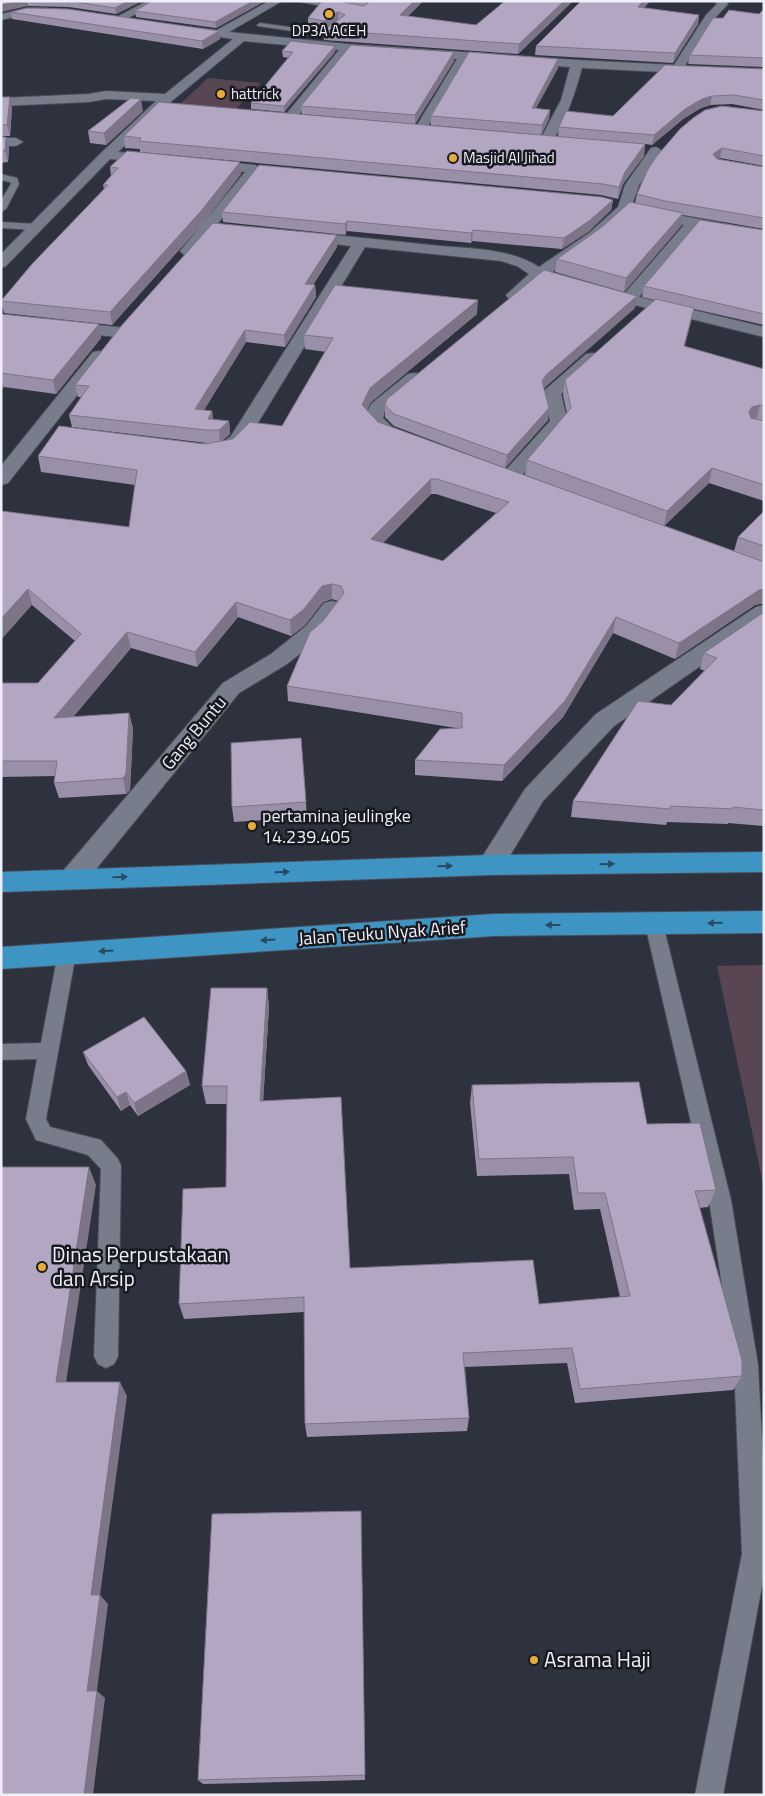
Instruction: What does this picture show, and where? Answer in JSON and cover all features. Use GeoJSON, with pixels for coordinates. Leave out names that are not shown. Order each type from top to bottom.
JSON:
{"type":"FeatureCollection","features":[{"type":"Feature","properties":{"kind":"highway"},"geometry":{"type":"LineString","coordinates":[[1,882],[490,865],[764,862]]}},
{"type":"Feature","properties":{"kind":"highway","name":"Jalan Teuku Nyak Arief"},"geometry":{"type":"LineString","coordinates":[[1,958],[494,925],[764,922]]}},
{"type":"Feature","properties":{"kind":"street"},"geometry":{"type":"LineString","coordinates":[[136,22],[113,18],[156,1]]}},
{"type":"Feature","properties":{"kind":"street"},"geometry":{"type":"LineString","coordinates":[[219,33],[277,1]]}},
{"type":"Feature","properties":{"kind":"street"},"geometry":{"type":"LineString","coordinates":[[676,69],[710,17],[722,4],[719,1]]}},
{"type":"Feature","properties":{"kind":"street"},"geometry":{"type":"LineString","coordinates":[[1,17],[28,11],[59,12]]}},
{"type":"Feature","properties":{"kind":"street"},"geometry":{"type":"LineString","coordinates":[[173,27],[242,37],[347,47],[577,64],[764,73]]}},
{"type":"Feature","properties":{"kind":"street"},"geometry":{"type":"LineString","coordinates":[[1,263],[107,155],[167,105],[242,37]]}},
{"type":"Feature","properties":{"kind":"street"},"geometry":{"type":"LineString","coordinates":[[523,59],[536,46]]}},
{"type":"Feature","properties":{"kind":"street"},"geometry":{"type":"LineString","coordinates":[[308,119],[284,117],[347,47]]}},
{"type":"Feature","properties":{"kind":"street"},"geometry":{"type":"LineString","coordinates":[[439,131],[415,129],[465,55]]}},
{"type":"Feature","properties":{"kind":"street"},"geometry":{"type":"LineString","coordinates":[[565,142],[542,140],[567,100],[577,64]]}},
{"type":"Feature","properties":{"kind":"street"},"geometry":{"type":"LineString","coordinates":[[1,102],[90,98],[106,95],[167,105]]}},
{"type":"Feature","properties":{"kind":"street"},"geometry":{"type":"LineString","coordinates":[[1,142],[16,142]]}},
{"type":"Feature","properties":{"kind":"street"},"geometry":{"type":"LineString","coordinates":[[502,304],[539,274],[594,236],[626,196],[632,184],[660,148],[638,149]]}},
{"type":"Feature","properties":{"kind":"street"},"geometry":{"type":"LineString","coordinates":[[107,155],[260,169],[176,265]]}},
{"type":"Feature","properties":{"kind":"street"},"geometry":{"type":"LineString","coordinates":[[618,205],[693,224],[764,236]]}},
{"type":"Feature","properties":{"kind":"street"},"geometry":{"type":"LineString","coordinates":[[628,300],[693,224]]}},
{"type":"Feature","properties":{"kind":"street"},"geometry":{"type":"LineString","coordinates":[[209,227],[228,229]]}},
{"type":"Feature","properties":{"kind":"street"},"geometry":{"type":"LineString","coordinates":[[285,234],[502,257],[522,263],[539,274],[628,300],[645,310],[764,332]]}},
{"type":"Feature","properties":{"kind":"street"},"geometry":{"type":"LineString","coordinates":[[207,451],[226,448],[238,440],[361,241]]}},
{"type":"Feature","properties":{"kind":"street"},"geometry":{"type":"LineString","coordinates":[[1,320],[120,328],[1,480]]}},
{"type":"Feature","properties":{"kind":"street"},"geometry":{"type":"LineString","coordinates":[[527,484],[500,474],[559,422],[552,393],[603,348]]}},
{"type":"Feature","properties":{"kind":"street"},"geometry":{"type":"LineString","coordinates":[[421,445],[386,432],[373,419],[378,408],[429,366]]}},
{"type":"Feature","properties":{"kind":"street"},"geometry":{"type":"LineString","coordinates":[[40,431],[60,434]]}},
{"type":"Feature","properties":{"kind":"street","name":"Gang Buntu"},"geometry":{"type":"LineString","coordinates":[[73,878],[230,688],[279,659],[314,631],[332,608]]}},
{"type":"Feature","properties":{"kind":"street"},"geometry":{"type":"LineString","coordinates":[[490,865],[534,795],[605,720],[764,612]]}},
{"type":"Feature","properties":{"kind":"lane"},"geometry":{"type":"LineString","coordinates":[[299,1],[354,10]]}},
{"type":"Feature","properties":{"kind":"lane"},"geometry":{"type":"LineString","coordinates":[[242,37],[274,16]]}},
{"type":"Feature","properties":{"kind":"lane"},"geometry":{"type":"LineString","coordinates":[[260,25],[326,34]]}},
{"type":"Feature","properties":{"kind":"lane"},"geometry":{"type":"LineString","coordinates":[[312,44],[333,29]]}},
{"type":"Feature","properties":{"kind":"lane"},"geometry":{"type":"LineString","coordinates":[[1,177],[14,180],[15,184],[1,209]]}},
{"type":"Feature","properties":{"kind":"lane"},"geometry":{"type":"LineString","coordinates":[[1,225],[36,227]]}},
{"type":"Feature","properties":{"kind":"lane"},"geometry":{"type":"LineString","coordinates":[[654,924],[720,1200],[746,1365],[755,1554],[709,1795]]}},
{"type":"Feature","properties":{"kind":"lane"},"geometry":{"type":"LineString","coordinates":[[67,953],[36,1119],[43,1134],[94,1147],[111,1166],[106,1356]]}},
{"type":"Feature","properties":{"kind":"lane"},"geometry":{"type":"LineString","coordinates":[[1,1052],[49,1051]]}},
{"type":"Feature","properties":{"kind":"shaded area","name":"hattrick"},"geometry":{"type":"Polygon","coordinates":[[[208,78],[261,83],[235,110],[179,105],[208,78]]]}},
{"type":"Feature","properties":{"kind":"shaded area"},"geometry":{"type":"Polygon","coordinates":[[[764,965],[764,1188],[717,966],[764,965]]]}},
{"type":"Feature","properties":{"kind":"building"},"geometry":{"type":"Polygon","coordinates":[[[1,1],[21,1],[1,5],[1,1]]]}},
{"type":"Feature","properties":{"kind":"building"},"geometry":{"type":"Polygon","coordinates":[[[70,1],[128,1],[115,8],[70,1]]]}},
{"type":"Feature","properties":{"kind":"building"},"geometry":{"type":"Polygon","coordinates":[[[152,1],[253,1],[215,22],[135,11],[152,1]]]}},
{"type":"Feature","properties":{"kind":"building"},"geometry":{"type":"Polygon","coordinates":[[[322,1],[338,1],[364,6],[368,1],[414,1],[400,15],[476,25],[505,1],[564,1],[519,44],[324,30],[345,15],[338,12],[324,21],[308,18],[322,1]]]}},
{"type":"Feature","properties":{"kind":"building"},"geometry":{"type":"Polygon","coordinates":[[[581,1],[643,1],[638,7],[699,15],[675,53],[536,46],[581,1]]]}},
{"type":"Feature","properties":{"kind":"building"},"geometry":{"type":"Polygon","coordinates":[[[27,8],[68,9],[219,31],[202,41],[11,12],[27,8]]]}},
{"type":"Feature","properties":{"kind":"building"},"geometry":{"type":"Polygon","coordinates":[[[764,9],[764,58],[690,55],[713,18],[723,18],[729,10],[759,14],[764,9]]]}},
{"type":"Feature","properties":{"kind":"building"},"geometry":{"type":"Polygon","coordinates":[[[291,41],[335,46],[284,106],[251,103],[293,52],[282,51],[291,41]]]}},
{"type":"Feature","properties":{"kind":"building"},"geometry":{"type":"Polygon","coordinates":[[[351,45],[454,52],[415,115],[301,106],[351,45]]]}},
{"type":"Feature","properties":{"kind":"building"},"geometry":{"type":"Polygon","coordinates":[[[469,52],[558,59],[532,108],[550,110],[542,125],[431,116],[469,52]]]}},
{"type":"Feature","properties":{"kind":"building"},"geometry":{"type":"Polygon","coordinates":[[[665,65],[764,69],[764,100],[734,95],[712,96],[702,99],[685,109],[654,135],[559,127],[566,111],[613,116],[665,65]]]}},
{"type":"Feature","properties":{"kind":"building"},"geometry":{"type":"Polygon","coordinates":[[[1,97],[10,97],[7,125],[1,125],[1,97]]]}},
{"type":"Feature","properties":{"kind":"building"},"geometry":{"type":"Polygon","coordinates":[[[131,98],[141,99],[104,133],[88,131],[131,98]]]}},
{"type":"Feature","properties":{"kind":"building"},"geometry":{"type":"Polygon","coordinates":[[[159,102],[645,144],[625,172],[619,187],[139,141],[141,138],[124,136],[159,102]]]}},
{"type":"Feature","properties":{"kind":"building"},"geometry":{"type":"Polygon","coordinates":[[[722,106],[764,111],[764,156],[722,148],[713,154],[717,159],[764,167],[764,218],[665,201],[637,194],[647,171],[656,157],[680,129],[705,110],[722,106]]]}},
{"type":"Feature","properties":{"kind":"building"},"geometry":{"type":"Polygon","coordinates":[[[1,137],[6,137],[5,151],[1,151],[1,137]]]}},
{"type":"Feature","properties":{"kind":"building"},"geometry":{"type":"Polygon","coordinates":[[[127,151],[240,162],[201,211],[110,312],[1,301],[32,264],[108,185],[103,185],[118,168],[110,167],[127,151]]]}},
{"type":"Feature","properties":{"kind":"building"},"geometry":{"type":"Polygon","coordinates":[[[259,165],[602,197],[613,200],[589,221],[564,238],[473,230],[471,233],[347,221],[345,224],[222,212],[259,165]]]}},
{"type":"Feature","properties":{"kind":"building"},"geometry":{"type":"Polygon","coordinates":[[[630,202],[683,213],[626,278],[557,259],[602,227],[630,202]]]}},
{"type":"Feature","properties":{"kind":"building"},"geometry":{"type":"Polygon","coordinates":[[[700,220],[764,230],[764,314],[644,286],[700,220]]]}},
{"type":"Feature","properties":{"kind":"building"},"geometry":{"type":"Polygon","coordinates":[[[213,223],[337,235],[305,284],[315,285],[284,335],[245,330],[195,409],[212,411],[208,419],[229,421],[219,430],[206,430],[69,415],[89,386],[75,385],[122,325],[213,223]]]}},
{"type":"Feature","properties":{"kind":"building"},"geometry":{"type":"Polygon","coordinates":[[[544,270],[637,296],[546,375],[542,381],[549,408],[507,455],[394,414],[385,405],[387,399],[544,270]]]}},
{"type":"Feature","properties":{"kind":"building"},"geometry":{"type":"Polygon","coordinates":[[[335,285],[478,300],[370,388],[362,405],[378,422],[764,562],[764,589],[759,590],[679,643],[616,617],[565,701],[504,765],[415,760],[440,729],[462,728],[462,713],[287,686],[310,632],[323,621],[344,593],[341,586],[332,584],[322,586],[304,609],[290,620],[236,602],[195,652],[127,632],[54,718],[129,713],[126,774],[123,778],[54,783],[57,761],[1,761],[1,683],[38,683],[81,634],[28,589],[1,619],[1,511],[129,527],[137,470],[38,456],[59,426],[205,444],[233,439],[250,422],[282,426],[333,338],[304,335],[335,285]],[[431,479],[371,539],[443,561],[509,502],[437,479],[431,479]]]}},
{"type":"Feature","properties":{"kind":"building"},"geometry":{"type":"Polygon","coordinates":[[[656,299],[694,308],[684,346],[764,369],[764,406],[752,407],[749,412],[751,418],[764,421],[764,485],[712,468],[667,511],[527,460],[571,408],[565,380],[656,299]]]}},
{"type":"Feature","properties":{"kind":"building"},"geometry":{"type":"Polygon","coordinates":[[[1,314],[99,324],[53,380],[1,373],[1,314]]]}},
{"type":"Feature","properties":{"kind":"building"},"geometry":{"type":"Polygon","coordinates":[[[764,511],[764,546],[738,537],[764,511]]]}},
{"type":"Feature","properties":{"kind":"building"},"geometry":{"type":"Polygon","coordinates":[[[764,612],[764,810],[733,807],[733,809],[670,806],[670,809],[573,801],[638,701],[671,705],[717,658],[704,653],[764,612]]]}},
{"type":"Feature","properties":{"kind":"building"},"geometry":{"type":"Polygon","coordinates":[[[301,738],[306,802],[232,807],[231,743],[301,738]]]}},
{"type":"Feature","properties":{"kind":"building"},"geometry":{"type":"Polygon","coordinates":[[[211,988],[267,988],[260,1101],[341,1097],[350,1268],[533,1260],[539,1304],[630,1296],[605,1193],[578,1193],[573,1157],[479,1159],[472,1085],[639,1082],[647,1124],[700,1123],[716,1190],[695,1191],[742,1360],[742,1376],[580,1389],[572,1348],[463,1353],[469,1418],[305,1424],[304,1297],[179,1304],[183,1189],[226,1187],[227,1086],[202,1086],[211,988]]]}},
{"type":"Feature","properties":{"kind":"building"},"geometry":{"type":"Polygon","coordinates":[[[144,1017],[186,1071],[134,1103],[126,1092],[117,1097],[83,1052],[144,1017]]]}},
{"type":"Feature","properties":{"kind":"building"},"geometry":{"type":"Polygon","coordinates":[[[1,1167],[89,1167],[56,1382],[120,1382],[91,1595],[100,1595],[87,1691],[97,1691],[84,1795],[1,1795],[1,1167]]]}},
{"type":"Feature","properties":{"kind":"building"},"geometry":{"type":"Polygon","coordinates":[[[361,1511],[365,1775],[198,1780],[212,1514],[361,1511]]]}},
{"type":"Feature","properties":{"kind":"place","name":"DP3A ACEH"},"geometry":{"type":"Point","coordinates":[329,14]}},
{"type":"Feature","properties":{"kind":"place","name":"hattrick"},"geometry":{"type":"Point","coordinates":[221,94]}},
{"type":"Feature","properties":{"kind":"place","name":"Masjid Al Jihad"},"geometry":{"type":"Point","coordinates":[453,158]}},
{"type":"Feature","properties":{"kind":"place","name":"pertamina jeulingke 14.239.405"},"geometry":{"type":"Point","coordinates":[252,826]}},
{"type":"Feature","properties":{"kind":"place","name":"Dinas Perpustakaan dan Arsip"},"geometry":{"type":"Point","coordinates":[42,1267]}},
{"type":"Feature","properties":{"kind":"place","name":"Asrama Haji"},"geometry":{"type":"Point","coordinates":[534,1660]}}]}
